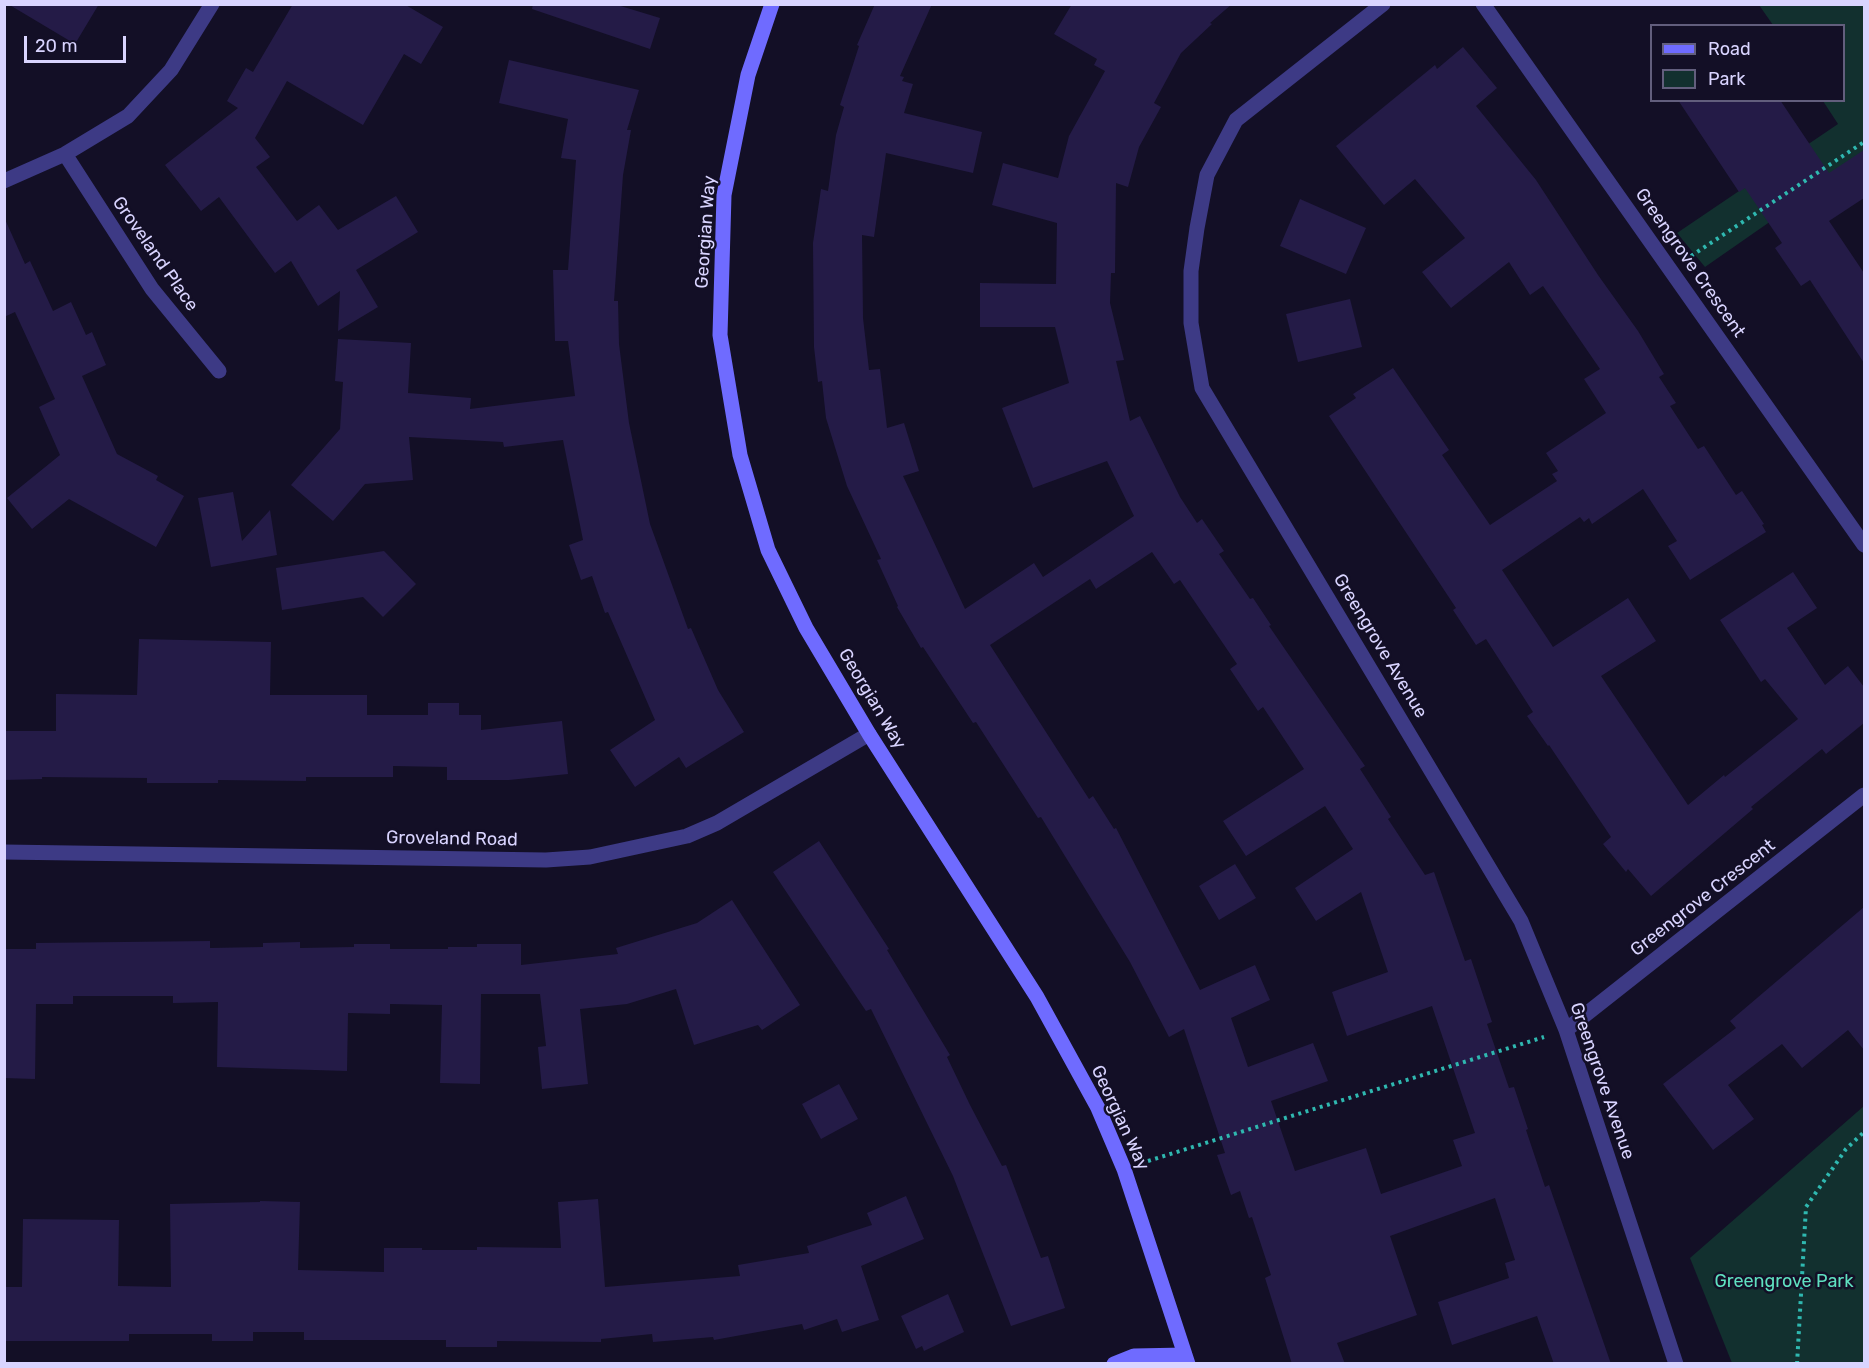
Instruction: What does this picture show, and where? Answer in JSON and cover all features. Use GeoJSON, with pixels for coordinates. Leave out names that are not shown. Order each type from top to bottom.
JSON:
{"type":"FeatureCollection","features":[{"type":"Feature","properties":{"kind":"street"},"geometry":{"type":"LineString","coordinates":[[4,181],[65,154],[128,116],[171,70],[212,4]]}},
{"type":"Feature","properties":{"kind":"street","name":"Georgian Way"},"geometry":{"type":"LineString","coordinates":[[772,4],[748,75],[724,195],[720,335],[740,455],[768,549],[807,628],[869,734],[1037,997],[1098,1108],[1124,1169],[1182,1361]]}},
{"type":"Feature","properties":{"kind":"street","name":"Greengrove Avenue"},"geometry":{"type":"LineString","coordinates":[[1383,4],[1236,120],[1207,175],[1191,271],[1191,323],[1202,388],[1521,921],[1566,1030],[1676,1364]]}},
{"type":"Feature","properties":{"kind":"street","name":"Greengrove Crescent"},"geometry":{"type":"LineString","coordinates":[[1483,4],[1864,545]]}},
{"type":"Feature","properties":{"kind":"street","name":"Groveland Place"},"geometry":{"type":"LineString","coordinates":[[65,154],[152,289],[219,371]]}},
{"type":"Feature","properties":{"kind":"street","name":"Groveland Road"},"geometry":{"type":"LineString","coordinates":[[4,852],[546,860],[590,857],[687,836],[717,824],[869,734]]}},
{"type":"Feature","properties":{"kind":"street","name":"Greengrove Crescent"},"geometry":{"type":"LineString","coordinates":[[1566,1030],[1864,795]]}},
{"type":"Feature","properties":{"kind":"street"},"geometry":{"type":"LineString","coordinates":[[1114,1364],[1134,1356],[1182,1361]]}},
{"type":"Feature","properties":{"kind":"path"},"geometry":{"type":"LineString","coordinates":[[1672,272],[1701,248],[1864,142]]}},
{"type":"Feature","properties":{"kind":"path"},"geometry":{"type":"LineString","coordinates":[[1124,1169],[1566,1030]]}},
{"type":"Feature","properties":{"kind":"path"},"geometry":{"type":"LineString","coordinates":[[1797,1364],[1796,1345],[1806,1207],[1846,1149],[1864,1132]]}},
{"type":"Feature","properties":{"kind":"green space"},"geometry":{"type":"Polygon","coordinates":[[[1759,5],[1864,5],[1864,159],[1863,157],[1705,267],[1677,233],[1838,124],[1824,102],[1845,102],[1845,24],[1772,24],[1759,5]]]}},
{"type":"Feature","properties":{"kind":"green space","name":"Greengrove Park"},"geometry":{"type":"Polygon","coordinates":[[[1864,1106],[1864,1363],[1732,1363],[1690,1258],[1864,1106]]]}},
{"type":"Feature","properties":{"kind":"building"},"geometry":{"type":"Polygon","coordinates":[[[8,4],[99,4],[75,44],[8,4]]]}},
{"type":"Feature","properties":{"kind":"building"},"geometry":{"type":"Polygon","coordinates":[[[293,4],[404,4],[443,27],[421,64],[404,54],[363,125],[287,81],[255,138],[270,157],[256,167],[297,221],[319,205],[338,230],[396,196],[418,232],[356,270],[378,307],[338,331],[340,291],[318,306],[291,261],[275,273],[219,197],[201,211],[165,165],[238,108],[227,101],[246,68],[253,72],[293,4]]]}},
{"type":"Feature","properties":{"kind":"building"},"geometry":{"type":"Polygon","coordinates":[[[533,4],[614,4],[660,18],[650,49],[532,9],[533,4]]]}},
{"type":"Feature","properties":{"kind":"building"},"geometry":{"type":"Polygon","coordinates":[[[875,4],[932,4],[900,76],[904,77],[902,81],[913,84],[904,113],[982,132],[973,173],[886,153],[874,237],[862,235],[863,318],[869,370],[880,369],[887,428],[904,423],[919,471],[903,476],[965,609],[1034,563],[1043,577],[1134,516],[1107,461],[1033,488],[1002,408],[1069,383],[1055,327],[980,327],[980,283],[1056,284],[1057,223],[992,205],[1003,163],[1058,178],[1069,136],[1105,71],[1094,65],[1097,59],[1054,34],[1072,4],[1232,4],[1181,53],[1154,103],[1161,107],[1139,147],[1128,187],[1116,183],[1115,273],[1111,273],[1110,303],[1124,360],[1116,361],[1130,421],[1140,416],[1180,497],[1197,523],[1202,519],[1224,551],[1219,554],[1250,599],[1253,598],[1271,625],[1269,626],[1365,766],[1360,769],[1391,817],[1388,819],[1425,875],[1434,872],[1465,961],[1471,959],[1492,1022],[1487,1024],[1509,1088],[1514,1087],[1545,1187],[1549,1185],[1611,1364],[1554,1364],[1537,1316],[1452,1345],[1438,1302],[1509,1278],[1505,1263],[1515,1260],[1495,1198],[1390,1236],[1417,1315],[1337,1343],[1345,1364],[1292,1364],[1265,1278],[1271,1275],[1252,1217],[1249,1218],[1240,1191],[1231,1195],[1217,1155],[1225,1153],[1184,1029],[1169,1037],[1130,962],[1041,817],[1038,818],[976,722],[973,723],[923,647],[921,648],[897,607],[877,560],[881,559],[847,486],[826,418],[822,381],[818,382],[814,347],[813,243],[821,189],[828,191],[836,135],[844,107],[840,105],[859,46],[857,45],[875,4]],[[1152,552],[1096,589],[1090,579],[990,645],[1089,799],[1093,796],[1114,829],[1116,828],[1200,990],[1255,965],[1270,1000],[1231,1018],[1248,1067],[1313,1043],[1328,1081],[1271,1101],[1295,1171],[1366,1148],[1381,1194],[1462,1166],[1453,1140],[1475,1133],[1432,1006],[1347,1036],[1332,992],[1388,972],[1361,892],[1316,921],[1295,888],[1353,849],[1325,806],[1246,856],[1223,821],[1304,769],[1263,707],[1258,711],[1230,669],[1237,664],[1180,580],[1174,584],[1152,552]]]}},
{"type":"Feature","properties":{"kind":"building"},"geometry":{"type":"Polygon","coordinates":[[[1463,47],[1497,88],[1476,106],[1536,180],[1638,331],[1664,374],[1659,377],[1676,403],[1670,406],[1698,449],[1704,446],[1736,495],[1742,491],[1764,524],[1762,525],[1766,532],[1690,580],[1668,546],[1677,541],[1643,489],[1592,524],[1589,518],[1584,522],[1580,517],[1502,570],[1553,647],[1628,598],[1656,641],[1601,676],[1688,805],[1798,719],[1765,679],[1761,682],[1720,620],[1793,572],[1817,608],[1787,628],[1825,685],[1848,666],[1864,687],[1864,723],[1826,754],[1822,749],[1751,807],[1753,809],[1651,896],[1628,869],[1626,872],[1603,844],[1611,837],[1527,716],[1533,712],[1486,639],[1476,645],[1453,610],[1456,608],[1329,416],[1356,398],[1353,394],[1393,368],[1449,450],[1442,455],[1490,525],[1557,481],[1552,474],[1558,471],[1546,453],[1606,413],[1584,379],[1600,369],[1543,286],[1530,295],[1509,262],[1451,308],[1422,272],[1465,238],[1415,179],[1384,205],[1336,146],[1435,65],[1437,69],[1463,47]]]}},
{"type":"Feature","properties":{"kind":"building"},"geometry":{"type":"Polygon","coordinates":[[[509,60],[639,90],[627,130],[631,130],[623,175],[614,301],[618,301],[619,344],[629,423],[650,524],[688,629],[691,628],[718,690],[744,732],[686,768],[679,757],[635,787],[610,750],[655,720],[608,612],[605,613],[592,576],[581,580],[569,545],[583,540],[563,440],[504,447],[503,442],[409,437],[413,480],[365,484],[333,521],[291,485],[340,429],[343,382],[335,381],[338,339],[411,343],[408,393],[471,398],[470,409],[575,396],[568,341],[555,341],[553,270],[568,270],[576,160],[561,158],[568,119],[499,103],[509,60]]]}},
{"type":"Feature","properties":{"kind":"building"},"geometry":{"type":"Polygon","coordinates":[[[1679,102],[1781,102],[1829,173],[1864,150],[1864,198],[1829,221],[1864,273],[1864,363],[1810,280],[1801,286],[1775,248],[1782,243],[1745,188],[1739,192],[1679,102]]]}},
{"type":"Feature","properties":{"kind":"building"},"geometry":{"type":"Polygon","coordinates":[[[1300,199],[1366,228],[1346,274],[1280,246],[1300,199]]]}},
{"type":"Feature","properties":{"kind":"building"},"geometry":{"type":"Polygon","coordinates":[[[4,217],[25,264],[30,261],[53,311],[71,302],[86,335],[92,332],[106,365],[82,376],[117,454],[158,476],[156,480],[184,496],[156,547],[69,499],[32,529],[7,498],[60,455],[39,407],[55,399],[15,312],[4,317],[4,217]]]}},
{"type":"Feature","properties":{"kind":"building"},"geometry":{"type":"Polygon","coordinates":[[[1350,299],[1362,347],[1298,362],[1286,314],[1350,299]]]}},
{"type":"Feature","properties":{"kind":"building"},"geometry":{"type":"Polygon","coordinates":[[[233,492],[242,541],[270,510],[277,555],[211,567],[198,498],[233,492]]]}},
{"type":"Feature","properties":{"kind":"building"},"geometry":{"type":"Polygon","coordinates":[[[384,551],[416,584],[383,617],[363,597],[282,610],[276,568],[384,551]]]}},
{"type":"Feature","properties":{"kind":"building"},"geometry":{"type":"Polygon","coordinates":[[[139,639],[271,642],[270,695],[367,695],[367,715],[428,715],[428,703],[459,703],[459,715],[481,715],[481,730],[562,721],[568,774],[509,780],[447,780],[447,767],[393,766],[393,777],[306,777],[306,781],[218,780],[218,783],[147,783],[147,778],[42,777],[42,779],[4,780],[4,731],[56,731],[56,694],[137,695],[139,639]]]}},
{"type":"Feature","properties":{"kind":"building"},"geometry":{"type":"Polygon","coordinates":[[[819,841],[889,949],[887,950],[950,1055],[947,1057],[970,1105],[1002,1166],[1006,1165],[1041,1258],[1048,1256],[1065,1308],[1011,1326],[953,1176],[871,1009],[866,1011],[773,872],[819,841]]]}},
{"type":"Feature","properties":{"kind":"building"},"geometry":{"type":"Polygon","coordinates":[[[1235,864],[1256,898],[1219,920],[1199,886],[1235,864]]]}},
{"type":"Feature","properties":{"kind":"building"},"geometry":{"type":"Polygon","coordinates":[[[732,900],[800,1005],[762,1030],[758,1025],[694,1045],[676,989],[627,1004],[580,1009],[588,1084],[542,1089],[538,1047],[546,1046],[540,994],[481,994],[480,1084],[440,1083],[442,1005],[390,1004],[390,1014],[348,1013],[347,1071],[217,1067],[218,1002],[173,1003],[173,996],[73,996],[73,1004],[36,1004],[35,1079],[4,1078],[5,949],[36,949],[36,943],[210,941],[210,948],[263,947],[263,943],[300,942],[300,948],[390,944],[390,949],[448,949],[448,947],[477,947],[477,944],[521,944],[521,965],[618,954],[616,948],[697,923],[732,900]]]}},
{"type":"Feature","properties":{"kind":"building"},"geometry":{"type":"Polygon","coordinates":[[[1864,907],[1864,1050],[1848,1030],[1802,1068],[1782,1044],[1728,1085],[1754,1119],[1713,1150],[1663,1084],[1736,1028],[1730,1021],[1864,907]]]}},
{"type":"Feature","properties":{"kind":"building"},"geometry":{"type":"Polygon","coordinates":[[[839,1084],[858,1119],[821,1139],[802,1104],[839,1084]]]}},
{"type":"Feature","properties":{"kind":"building"},"geometry":{"type":"Polygon","coordinates":[[[906,1196],[924,1239],[861,1266],[879,1320],[842,1332],[837,1319],[804,1330],[802,1324],[714,1340],[713,1337],[653,1342],[652,1334],[601,1339],[601,1342],[497,1341],[497,1347],[446,1347],[446,1340],[304,1340],[304,1332],[253,1332],[253,1341],[212,1341],[212,1334],[129,1334],[129,1341],[4,1341],[4,1287],[22,1287],[23,1219],[119,1220],[118,1286],[171,1287],[170,1204],[300,1202],[298,1270],[384,1272],[384,1248],[477,1250],[477,1247],[561,1248],[558,1202],[598,1199],[605,1287],[740,1276],[738,1265],[809,1253],[807,1246],[872,1225],[867,1213],[906,1196]]]}},
{"type":"Feature","properties":{"kind":"building"},"geometry":{"type":"Polygon","coordinates":[[[948,1294],[964,1332],[924,1351],[922,1346],[916,1349],[901,1316],[948,1294]]]}}]}
